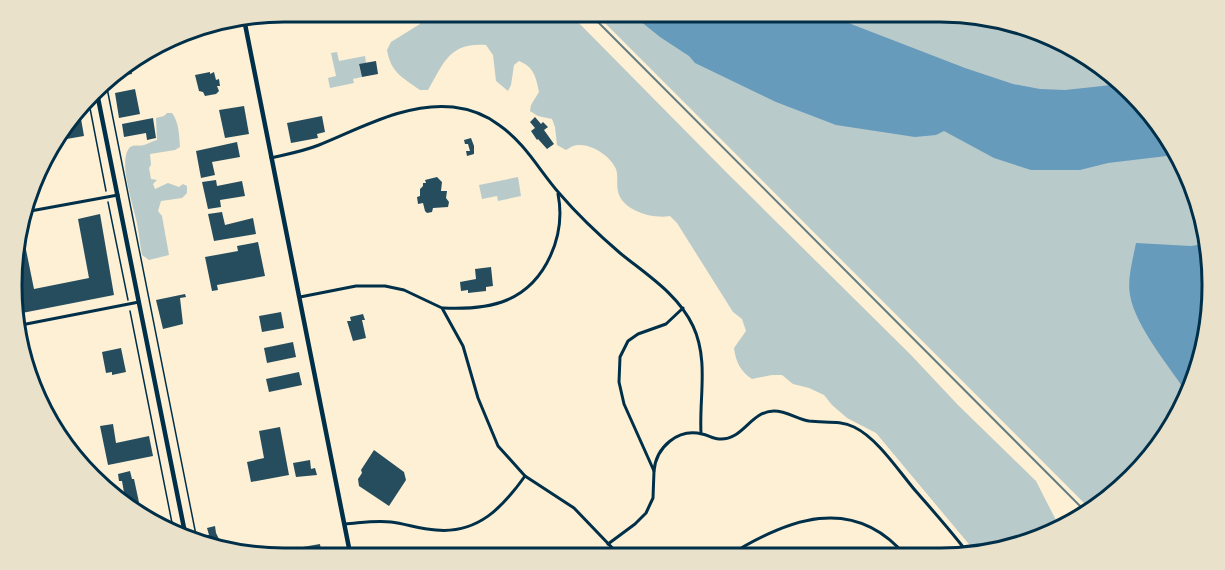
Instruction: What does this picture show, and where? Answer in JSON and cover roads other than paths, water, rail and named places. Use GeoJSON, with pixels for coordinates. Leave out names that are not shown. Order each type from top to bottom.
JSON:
{"type":"FeatureCollection","features":[{"type":"Feature","properties":{"kind":"main road"},"geometry":{"type":"LineString","coordinates":[[245,26],[349,548]]}},
{"type":"Feature","properties":{"kind":"main road"},"geometry":{"type":"LineString","coordinates":[[99,99],[184,527]]}},
{"type":"Feature","properties":{"kind":"street"},"geometry":{"type":"LineString","coordinates":[[271,158],[303,150],[362,126],[403,113],[434,107],[456,108],[483,115],[508,132],[534,159],[558,192],[618,252],[669,292],[683,308],[695,329],[701,351],[703,374],[699,409],[701,433]]}},
{"type":"Feature","properties":{"kind":"street"},"geometry":{"type":"LineString","coordinates":[[300,297],[356,286],[385,286],[404,290],[442,308],[471,308],[499,302],[517,295],[532,283],[548,260],[555,243],[560,214],[558,192]]}},
{"type":"Feature","properties":{"kind":"street"},"geometry":{"type":"LineString","coordinates":[[33,211],[118,195]]}},
{"type":"Feature","properties":{"kind":"street"},"geometry":{"type":"LineString","coordinates":[[26,324],[139,302]]}},
{"type":"Feature","properties":{"kind":"street"},"geometry":{"type":"LineString","coordinates":[[442,308],[463,346],[478,398],[498,446],[525,476],[574,508],[612,548]]}},
{"type":"Feature","properties":{"kind":"street"},"geometry":{"type":"LineString","coordinates":[[654,471],[624,404],[619,382],[620,357],[628,341],[638,334],[666,324],[683,308]]}},
{"type":"Feature","properties":{"kind":"street"},"geometry":{"type":"LineString","coordinates":[[608,544],[646,513],[653,498],[657,458],[669,441],[683,434],[701,433],[718,439],[729,438],[740,433],[756,417],[774,411],[786,412],[810,421],[842,423],[855,427],[885,454],[962,546]]}},
{"type":"Feature","properties":{"kind":"street"},"geometry":{"type":"LineString","coordinates":[[345,524],[388,522],[438,530],[469,527],[495,512],[510,497],[525,476]]}},
{"type":"Feature","properties":{"kind":"street"},"geometry":{"type":"LineString","coordinates":[[741,548],[788,525],[835,518],[854,520],[872,526],[888,536],[899,548]]}},
{"type":"Feature","properties":{"kind":"water"},"geometry":{"type":"Polygon","coordinates":[[[641,22],[846,22],[1013,84],[1040,89],[1065,90],[1110,85],[1126,99],[1148,125],[1168,156],[1108,163],[1080,170],[1031,170],[994,158],[944,131],[936,135],[915,137],[836,125],[776,102],[695,63],[689,56],[641,22]]]}},
{"type":"Feature","properties":{"kind":"water"},"geometry":{"type":"Polygon","coordinates":[[[1136,243],[1199,245],[1202,268],[1202,302],[1194,353],[1182,386],[1146,333],[1133,307],[1129,282],[1136,243]]]}},
{"type":"Feature","properties":{"kind":"railway"},"geometry":{"type":"LineString","coordinates":[[598,22],[1080,506]]}}]}
